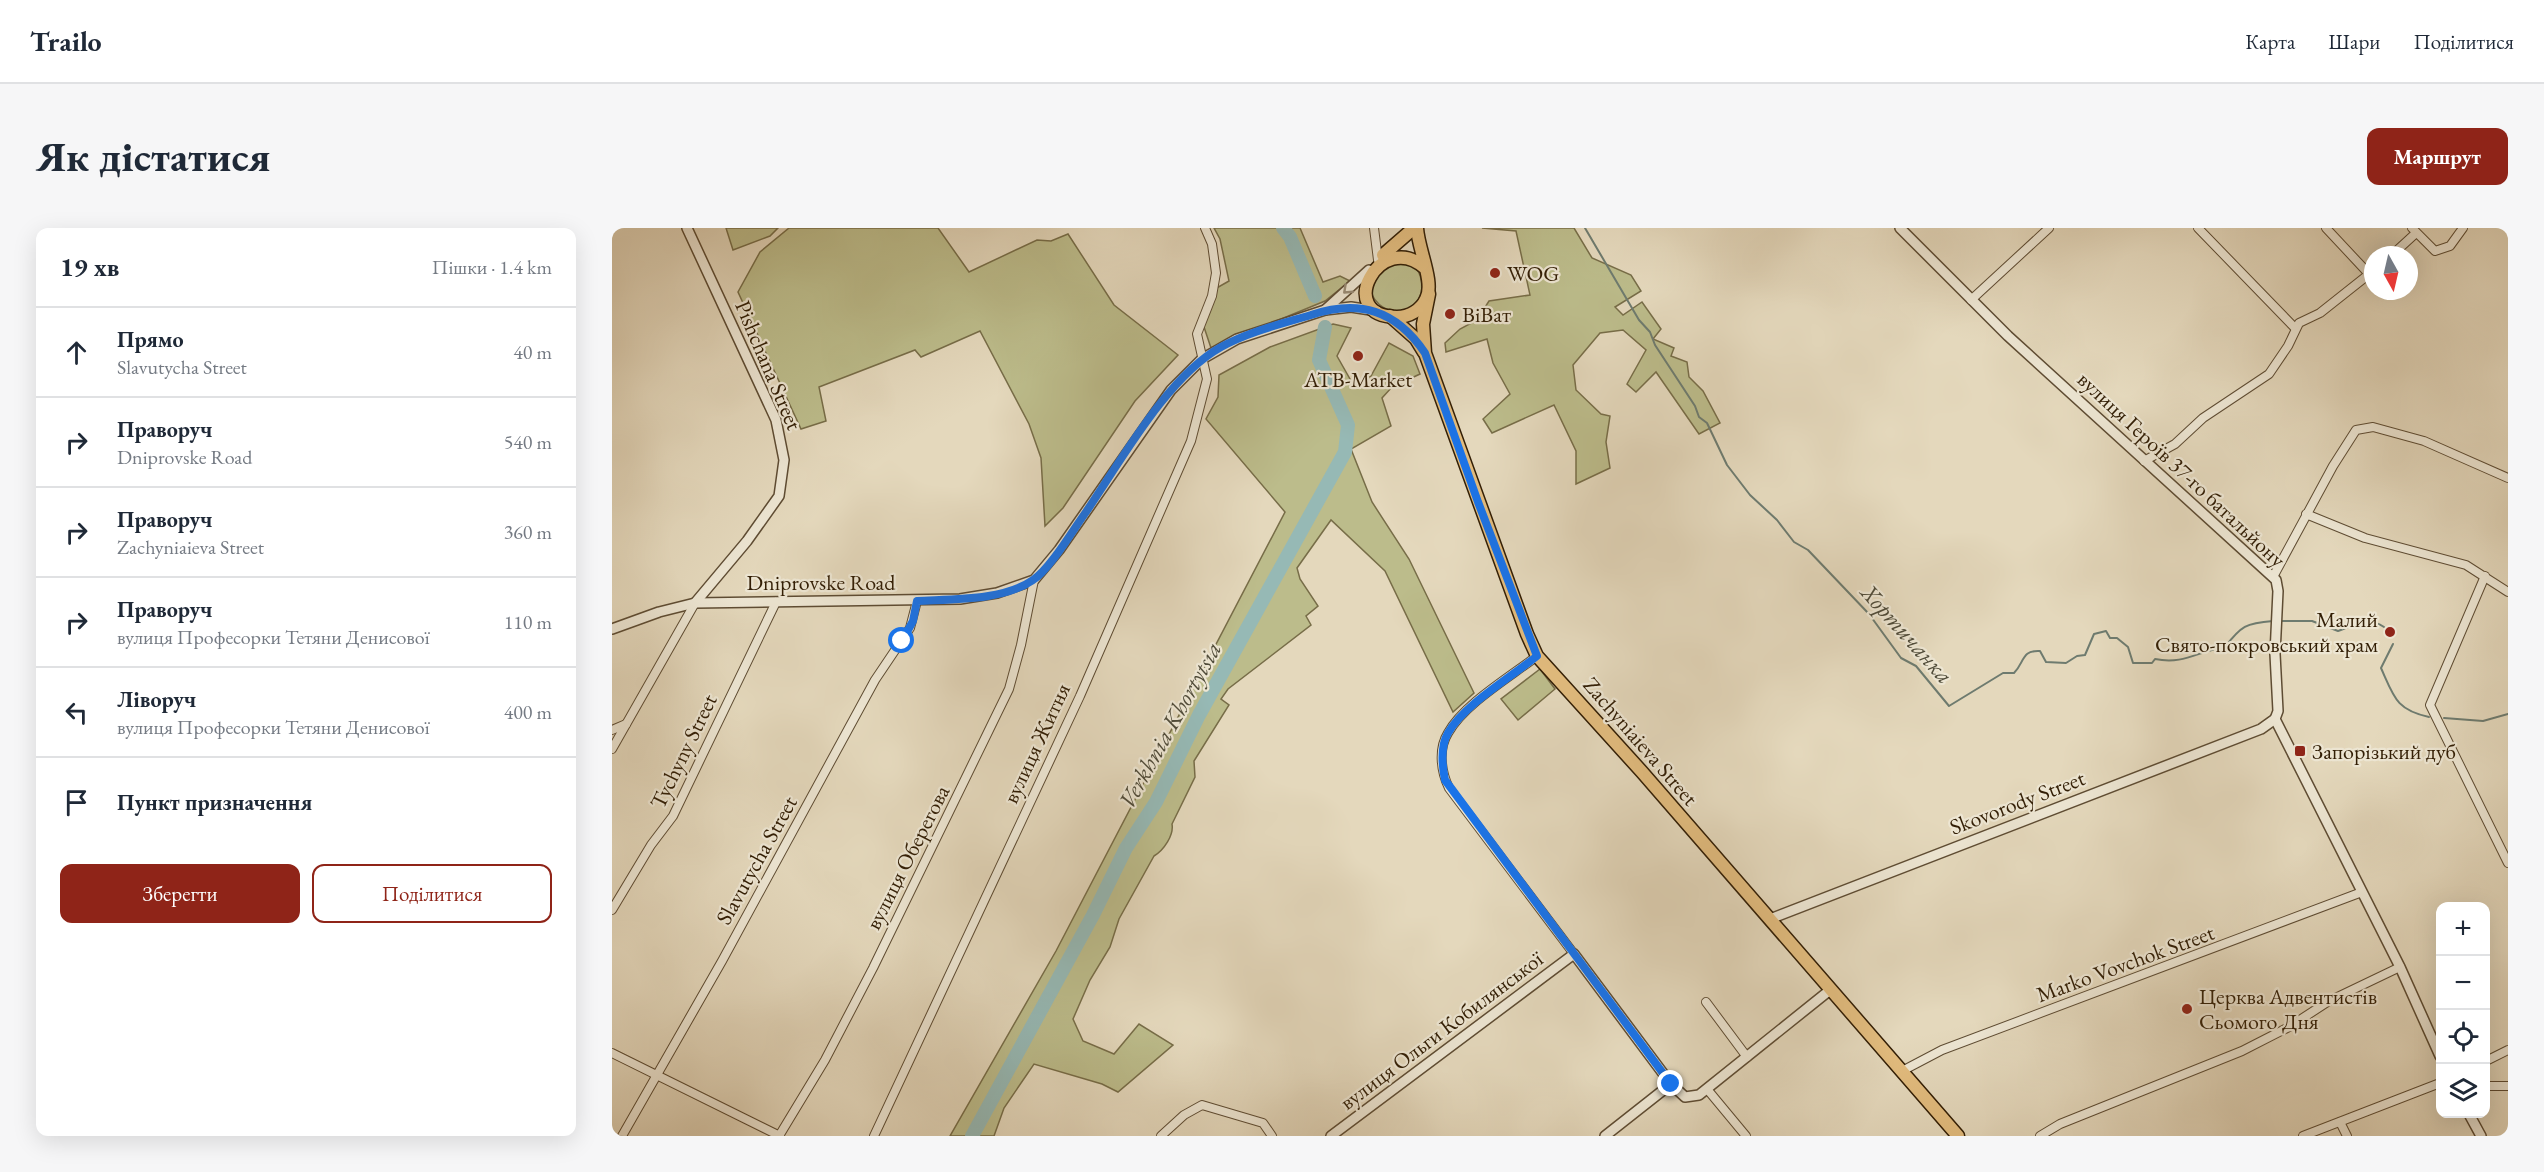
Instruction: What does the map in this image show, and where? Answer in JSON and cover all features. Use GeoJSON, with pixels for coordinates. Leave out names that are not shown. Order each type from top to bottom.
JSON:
{"type":"FeatureCollection","features":[{"type":"Feature","properties":{"kind":"main road"},"geometry":{"type":"LineString","coordinates":[[1415,228],[1369,270],[1365,289],[1370,302],[1385,314],[1404,317],[1417,311],[1429,294]]}},
{"type":"Feature","properties":{"kind":"main road"},"geometry":{"type":"LineString","coordinates":[[1415,228],[1419,252],[1429,280],[1429,294],[1423,324],[1425,353]]}},
{"type":"Feature","properties":{"kind":"main road"},"geometry":{"type":"LineString","coordinates":[[1378,260],[1390,254],[1403,253],[1415,258],[1425,268]]}},
{"type":"Feature","properties":{"kind":"main road","name":"Zachyniaieva Street"},"geometry":{"type":"LineString","coordinates":[[1385,314],[1416,339],[1425,353],[1518,612],[1537,656],[1770,918],[1958,1136]]}},
{"type":"Feature","properties":{"kind":"street","name":"Pishchana Street"},"geometry":{"type":"LineString","coordinates":[[687,228],[776,420],[784,460],[779,496],[747,541],[695,603]]}},
{"type":"Feature","properties":{"kind":"street","name":"вулиця Житня"},"geometry":{"type":"LineString","coordinates":[[874,1136],[1080,696],[1191,441],[1206,385],[1197,334],[1212,296],[1216,273],[1212,244],[1205,228]]}},
{"type":"Feature","properties":{"kind":"street"},"geometry":{"type":"LineString","coordinates":[[1374,228],[1378,260]]}},
{"type":"Feature","properties":{"kind":"street","name":"вулиця Героїв 37-го батальйону"},"geometry":{"type":"LineString","coordinates":[[1900,228],[1971,300],[2272,577],[2278,585],[2278,711],[2275,719]]}},
{"type":"Feature","properties":{"kind":"street"},"geometry":{"type":"LineString","coordinates":[[1971,300],[2049,228]]}},
{"type":"Feature","properties":{"kind":"street"},"geometry":{"type":"LineString","coordinates":[[2198,228],[2295,328]]}},
{"type":"Feature","properties":{"kind":"street"},"geometry":{"type":"LineString","coordinates":[[2326,228],[2364,266]]}},
{"type":"Feature","properties":{"kind":"street"},"geometry":{"type":"LineString","coordinates":[[2400,246],[2414,230],[2435,251],[2450,246],[2463,228]]}},
{"type":"Feature","properties":{"kind":"street"},"geometry":{"type":"LineString","coordinates":[[1325,310],[1369,270]]}},
{"type":"Feature","properties":{"kind":"street"},"geometry":{"type":"LineString","coordinates":[[2144,461],[2175,444],[2203,418],[2269,374],[2288,346],[2295,328],[2304,320],[2320,313],[2364,278]]}},
{"type":"Feature","properties":{"kind":"street"},"geometry":{"type":"LineString","coordinates":[[1034,580],[1059,550],[1170,390],[1203,359],[1237,339],[1325,310],[1351,307],[1385,314]]}},
{"type":"Feature","properties":{"kind":"street"},"geometry":{"type":"LineString","coordinates":[[2272,577],[2348,439],[2356,430],[2368,427],[2445,448],[2508,478]]}},
{"type":"Feature","properties":{"kind":"street"},"geometry":{"type":"LineString","coordinates":[[2306,514],[2364,538],[2466,565],[2508,592]]}},
{"type":"Feature","properties":{"kind":"street"},"geometry":{"type":"LineString","coordinates":[[2485,576],[2430,705],[2508,863]]}},
{"type":"Feature","properties":{"kind":"street","name":"Dniprovske Road"},"geometry":{"type":"LineString","coordinates":[[612,629],[659,612],[695,603],[917,601],[977,598],[1034,580]]}},
{"type":"Feature","properties":{"kind":"street","name":"вулиця Оберегова"},"geometry":{"type":"LineString","coordinates":[[779,1136],[825,1060],[1009,689],[1034,580]]}},
{"type":"Feature","properties":{"kind":"street","name":"Slavutycha Street"},"geometry":{"type":"LineString","coordinates":[[622,1136],[875,680],[910,628],[917,601]]}},
{"type":"Feature","properties":{"kind":"street","name":"Tychyny Street"},"geometry":{"type":"LineString","coordinates":[[612,910],[645,854],[673,816],[776,602]]}},
{"type":"Feature","properties":{"kind":"street"},"geometry":{"type":"LineString","coordinates":[[612,749],[695,603]]}},
{"type":"Feature","properties":{"kind":"street"},"geometry":{"type":"LineString","coordinates":[[1537,656],[1462,715],[1448,733],[1442,760],[1449,788],[1680,1095],[1691,1098],[1707,1089],[1830,990]]}},
{"type":"Feature","properties":{"kind":"street"},"geometry":{"type":"LineString","coordinates":[[2275,719],[2400,968],[2436,1047]]}},
{"type":"Feature","properties":{"kind":"street","name":"Skovorody Street"},"geometry":{"type":"LineString","coordinates":[[1770,918],[2261,729],[2275,719]]}},
{"type":"Feature","properties":{"kind":"street"},"geometry":{"type":"LineString","coordinates":[[612,730],[626,724]]}},
{"type":"Feature","properties":{"kind":"street","name":"Marko Vovchok Street"},"geometry":{"type":"LineString","coordinates":[[1902,1071],[1942,1050],[2362,892]]}},
{"type":"Feature","properties":{"kind":"street","name":"вулиця Ольги Кобилянської"},"geometry":{"type":"LineString","coordinates":[[1331,1136],[1574,954]]}},
{"type":"Feature","properties":{"kind":"street"},"geometry":{"type":"LineString","coordinates":[[2040,1136],[2060,1124],[2242,1051],[2289,1027],[2329,1001],[2400,968]]}},
{"type":"Feature","properties":{"kind":"street"},"geometry":{"type":"LineString","coordinates":[[1706,1002],[1747,1057]]}},
{"type":"Feature","properties":{"kind":"street"},"geometry":{"type":"LineString","coordinates":[[2490,1059],[2508,1050]]}},
{"type":"Feature","properties":{"kind":"street"},"geometry":{"type":"LineString","coordinates":[[612,1053],[779,1136]]}},
{"type":"Feature","properties":{"kind":"street"},"geometry":{"type":"LineString","coordinates":[[1605,1136],[1671,1084]]}},
{"type":"Feature","properties":{"kind":"street"},"geometry":{"type":"LineString","coordinates":[[2303,1136],[2436,1085]]}},
{"type":"Feature","properties":{"kind":"street"},"geometry":{"type":"LineString","coordinates":[[2490,1086],[2508,1086]]}},
{"type":"Feature","properties":{"kind":"street"},"geometry":{"type":"LineString","coordinates":[[1707,1089],[1746,1136]]}},
{"type":"Feature","properties":{"kind":"street"},"geometry":{"type":"LineString","coordinates":[[1161,1136],[1184,1115],[1202,1106],[1263,1123],[1272,1136]]}},
{"type":"Feature","properties":{"kind":"street"},"geometry":{"type":"LineString","coordinates":[[2472,1118],[2481,1136]]}},
{"type":"Feature","properties":{"kind":"street"},"geometry":{"type":"LineString","coordinates":[[2340,1122],[2347,1136]]}},
{"type":"Feature","properties":{"kind":"green space"},"geometry":{"type":"Polygon","coordinates":[[[726,228],[778,228],[770,236],[733,250],[726,228]]]}},
{"type":"Feature","properties":{"kind":"green space"},"geometry":{"type":"Polygon","coordinates":[[[789,228],[938,228],[969,272],[1037,240],[1051,241],[1068,234],[1114,305],[1178,355],[1135,401],[1063,508],[1045,526],[1041,458],[1029,424],[980,331],[921,357],[915,350],[819,387],[826,421],[801,429],[738,292],[760,252],[789,228]]]}},
{"type":"Feature","properties":{"kind":"green space"},"geometry":{"type":"Polygon","coordinates":[[[1214,228],[1300,228],[1323,282],[1340,276],[1350,281],[1325,301],[1211,348],[1202,321],[1213,290],[1229,281],[1220,239],[1214,228]]]}},
{"type":"Feature","properties":{"kind":"green space"},"geometry":{"type":"Polygon","coordinates":[[[1482,228],[1574,228],[1592,258],[1631,275],[1641,291],[1615,307],[1623,315],[1642,302],[1661,329],[1653,339],[1674,348],[1671,356],[1687,362],[1689,377],[1703,391],[1720,423],[1699,434],[1656,372],[1636,392],[1627,384],[1646,350],[1623,330],[1600,333],[1573,365],[1576,390],[1601,414],[1610,416],[1606,442],[1610,468],[1576,484],[1576,451],[1554,405],[1492,433],[1483,419],[1510,394],[1493,363],[1487,339],[1446,352],[1445,343],[1460,329],[1477,320],[1489,301],[1530,295],[1516,231],[1482,228]]]}},
{"type":"Feature","properties":{"kind":"green space"},"geometry":{"type":"Polygon","coordinates":[[[1412,261],[1420,276],[1422,289],[1418,300],[1411,307],[1401,311],[1390,310],[1380,305],[1371,293],[1376,266],[1412,261]]]}},
{"type":"Feature","properties":{"kind":"green space"},"geometry":{"type":"Polygon","coordinates":[[[1333,324],[1351,328],[1337,356],[1354,386],[1371,376],[1389,343],[1413,356],[1420,374],[1392,387],[1382,398],[1391,426],[1351,449],[1372,502],[1409,559],[1474,693],[1453,712],[1385,571],[1331,520],[1297,568],[1300,579],[1318,606],[1306,616],[1311,625],[1228,689],[1221,699],[1229,705],[1194,761],[1195,777],[1172,824],[1170,837],[1165,846],[1154,856],[1119,919],[1110,947],[1090,980],[1073,1019],[1083,1041],[1114,1054],[1139,1024],[1173,1045],[1118,1092],[1102,1084],[1034,1064],[1004,1108],[994,1136],[950,1136],[1056,951],[1285,512],[1206,419],[1218,397],[1219,375],[1270,347],[1333,324]]]}},
{"type":"Feature","properties":{"kind":"green space"},"geometry":{"type":"Polygon","coordinates":[[[1540,669],[1555,689],[1518,720],[1501,699],[1540,669]]]}},
{"type":"Feature","properties":{"kind":"waterway","name":"Verkhnia Khortytsia"},"geometry":{"type":"LineString","coordinates":[[1283,228],[1290,237],[1315,296],[1314,293]]}},
{"type":"Feature","properties":{"kind":"waterway","name":"Хортичанка"},"geometry":{"type":"LineString","coordinates":[[1585,228],[1639,320],[1650,332],[1655,345],[1695,406],[1699,417],[1707,423],[1727,465],[1750,495],[1777,520],[1794,542],[1808,550],[1869,614],[1901,658],[1916,666],[1949,706],[2003,673],[2014,673],[2029,652],[2040,651],[2046,662],[2066,663],[2077,656],[2085,655],[2094,634],[2106,631],[2110,638],[2117,638],[2128,647],[2133,663],[2152,663],[2155,659],[2183,659],[2225,647],[2235,634],[2245,627],[2273,621]]}},
{"type":"Feature","properties":{"kind":"waterway","name":"Verkhnia Khortytsia"},"geometry":{"type":"LineString","coordinates":[[972,1136],[1093,915],[1126,848],[1156,802],[1199,715],[1345,452],[1348,425],[1319,360],[1325,327]]}},
{"type":"Feature","properties":{"kind":"waterway","name":"Хортичанка"},"geometry":{"type":"LineString","coordinates":[[2278,621],[2312,621],[2338,631],[2366,622],[2384,627]]}},
{"type":"Feature","properties":{"kind":"waterway","name":"Хортичанка"},"geometry":{"type":"LineString","coordinates":[[2393,644],[2381,668],[2389,687],[2403,706],[2429,717]]}},
{"type":"Feature","properties":{"kind":"waterway","name":"Хортичанка"},"geometry":{"type":"LineString","coordinates":[[2444,718],[2483,721],[2508,714]]}},
{"type":"Feature","properties":{"kind":"place","name":"WOG"},"geometry":{"type":"Point","coordinates":[1495,273]}},
{"type":"Feature","properties":{"kind":"place","name":"ВіВат"},"geometry":{"type":"Point","coordinates":[1450,314]}},
{"type":"Feature","properties":{"kind":"place","name":"ATB-Market"},"geometry":{"type":"Point","coordinates":[1358,356]}},
{"type":"Feature","properties":{"kind":"place","name":"Малий Свято-покровський храм"},"geometry":{"type":"Point","coordinates":[2390,632]}},
{"type":"Feature","properties":{"kind":"place","name":"Запорізький дуб"},"geometry":{"type":"Point","coordinates":[2300,751]}},
{"type":"Feature","properties":{"kind":"place","name":"Церква Адвентистів Сьомого Дня"},"geometry":{"type":"Point","coordinates":[2187,1009]}},
{"type":"Feature","properties":{"kind":"route"},"geometry":{"type":"LineString","coordinates":[[902,641],[913,621],[917,601],[977,598],[1015,588],[1034,580],[1059,550],[1170,390],[1203,359],[1219,348],[1237,339],[1325,310],[1351,307],[1390,316],[1416,339],[1425,353],[1478,502],[1537,656],[1462,715],[1448,733],[1444,742],[1442,760],[1445,780],[1671,1084]]}}]}
